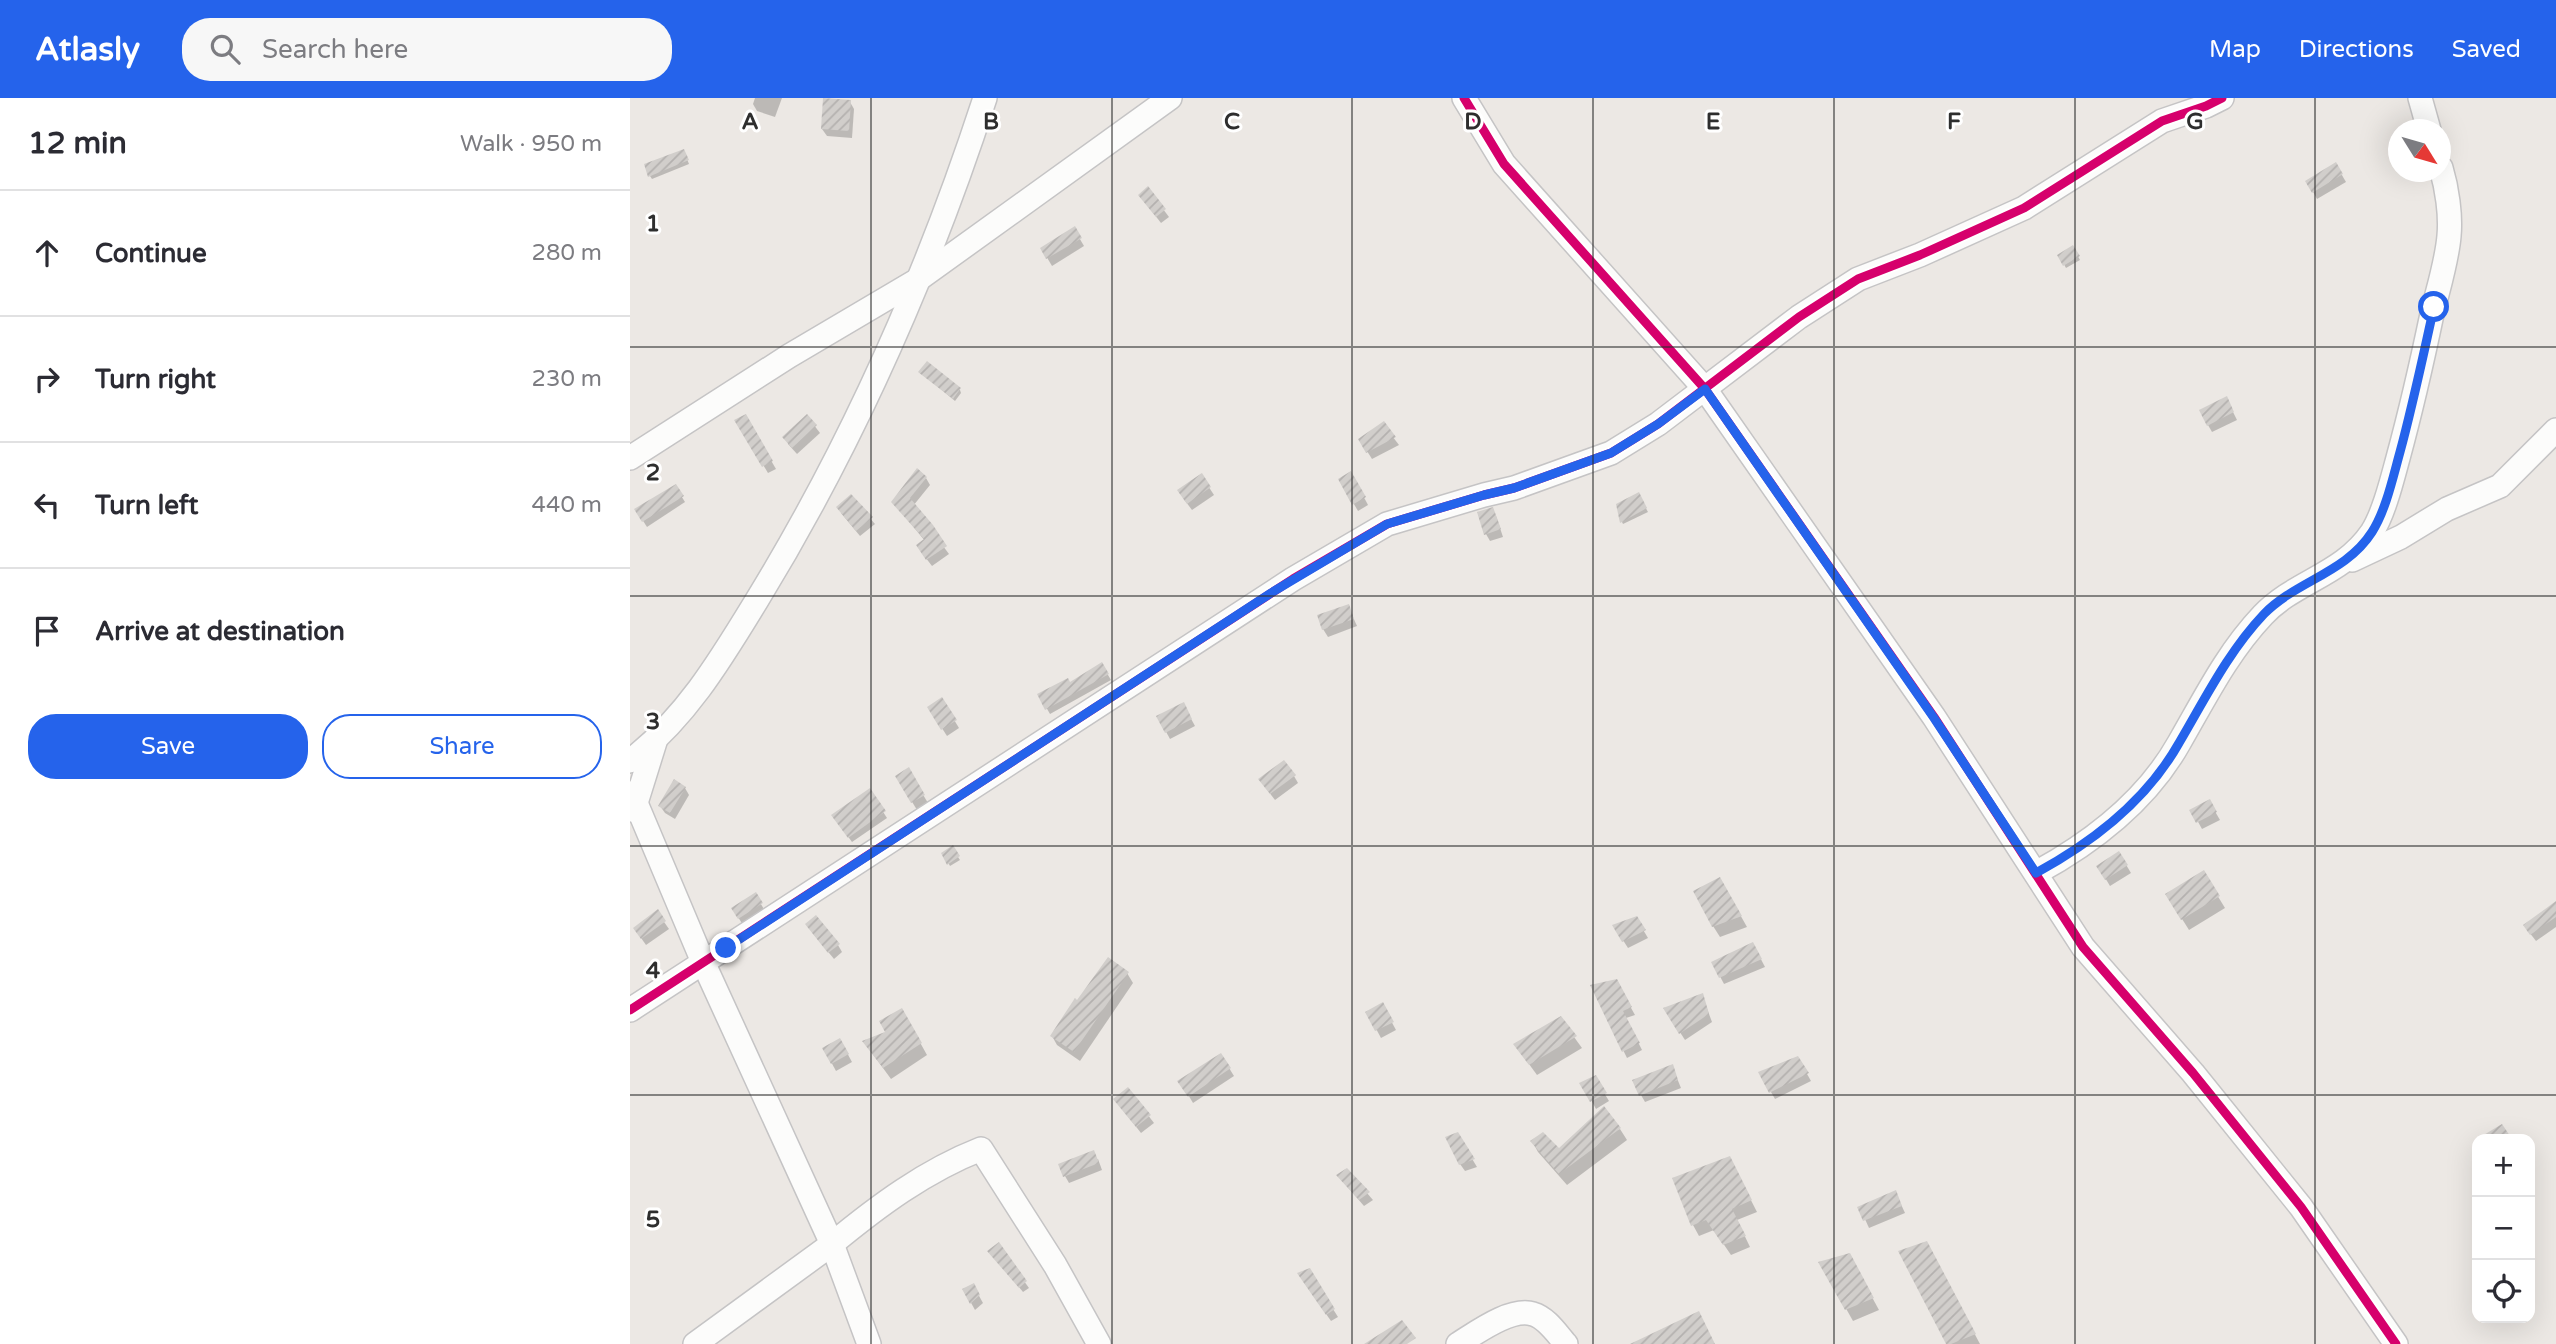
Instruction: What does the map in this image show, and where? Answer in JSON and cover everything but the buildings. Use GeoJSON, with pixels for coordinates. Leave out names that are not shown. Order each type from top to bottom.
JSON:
{"type":"FeatureCollection","features":[{"type":"Feature","properties":{"kind":"street"},"geometry":{"type":"LineString","coordinates":[[630,761],[655,742],[701,687],[748,615],[859,417],[963,166],[985,98]]}},
{"type":"Feature","properties":{"kind":"street"},"geometry":{"type":"LineString","coordinates":[[630,458],[789,356],[916,281],[1170,98]]}},
{"type":"Feature","properties":{"kind":"street"},"geometry":{"type":"LineString","coordinates":[[1464,98],[1504,164],[1705,389],[1934,718],[2083,947],[2193,1073],[2301,1207],[2396,1344]]}},
{"type":"Feature","properties":{"kind":"street"},"geometry":{"type":"LineString","coordinates":[[630,1010],[1282,586],[1387,524],[1514,488],[1611,453],[1658,424],[1798,317],[1858,279],[1920,255],[2024,208],[2162,121],[2222,98]]}},
{"type":"Feature","properties":{"kind":"street"},"geometry":{"type":"LineString","coordinates":[[2420,98],[2426,119]]}},
{"type":"Feature","properties":{"kind":"street"},"geometry":{"type":"LineString","coordinates":[[2343,564],[2372,532],[2391,485],[2413,402],[2449,236],[2445,182]]}},
{"type":"Feature","properties":{"kind":"street"},"geometry":{"type":"LineString","coordinates":[[2036,873],[2084,843],[2122,814],[2151,783],[2178,745],[2202,698],[2234,651],[2264,614],[2287,595],[2343,564],[2401,537],[2447,509],[2500,486],[2556,430]]}},
{"type":"Feature","properties":{"kind":"street"},"geometry":{"type":"LineString","coordinates":[[655,742],[632,803],[832,1244],[869,1344]]}},
{"type":"Feature","properties":{"kind":"street"},"geometry":{"type":"LineString","coordinates":[[695,1344],[832,1244],[880,1204],[947,1163],[981,1149],[1055,1265],[1099,1344]]}},
{"type":"Feature","properties":{"kind":"street"},"geometry":{"type":"LineString","coordinates":[[1458,1344],[1504,1317],[1532,1313],[1544,1320],[1566,1344]]}},
{"type":"Feature","properties":{"kind":"cycle path"},"geometry":{"type":"LineString","coordinates":[[1464,98],[1504,164],[1705,389],[1934,717],[2083,947],[2193,1073],[2301,1207],[2396,1344]]}},
{"type":"Feature","properties":{"kind":"cycle path"},"geometry":{"type":"LineString","coordinates":[[630,1010],[1293,579],[1387,524],[1514,488],[1611,453],[1658,424],[1799,317],[1858,279],[1920,255],[2024,208],[2162,121],[2222,98]]}},
{"type":"Feature","properties":{"kind":"route"},"geometry":{"type":"LineString","coordinates":[[726,948],[1271,593],[1387,524],[1514,488],[1611,453],[1658,424],[1705,389],[1934,718],[2036,873],[2084,843],[2122,814],[2151,783],[2178,745],[2202,698],[2234,651],[2264,614],[2287,595],[2343,564],[2372,532],[2391,485],[2434,307]]}}]}
